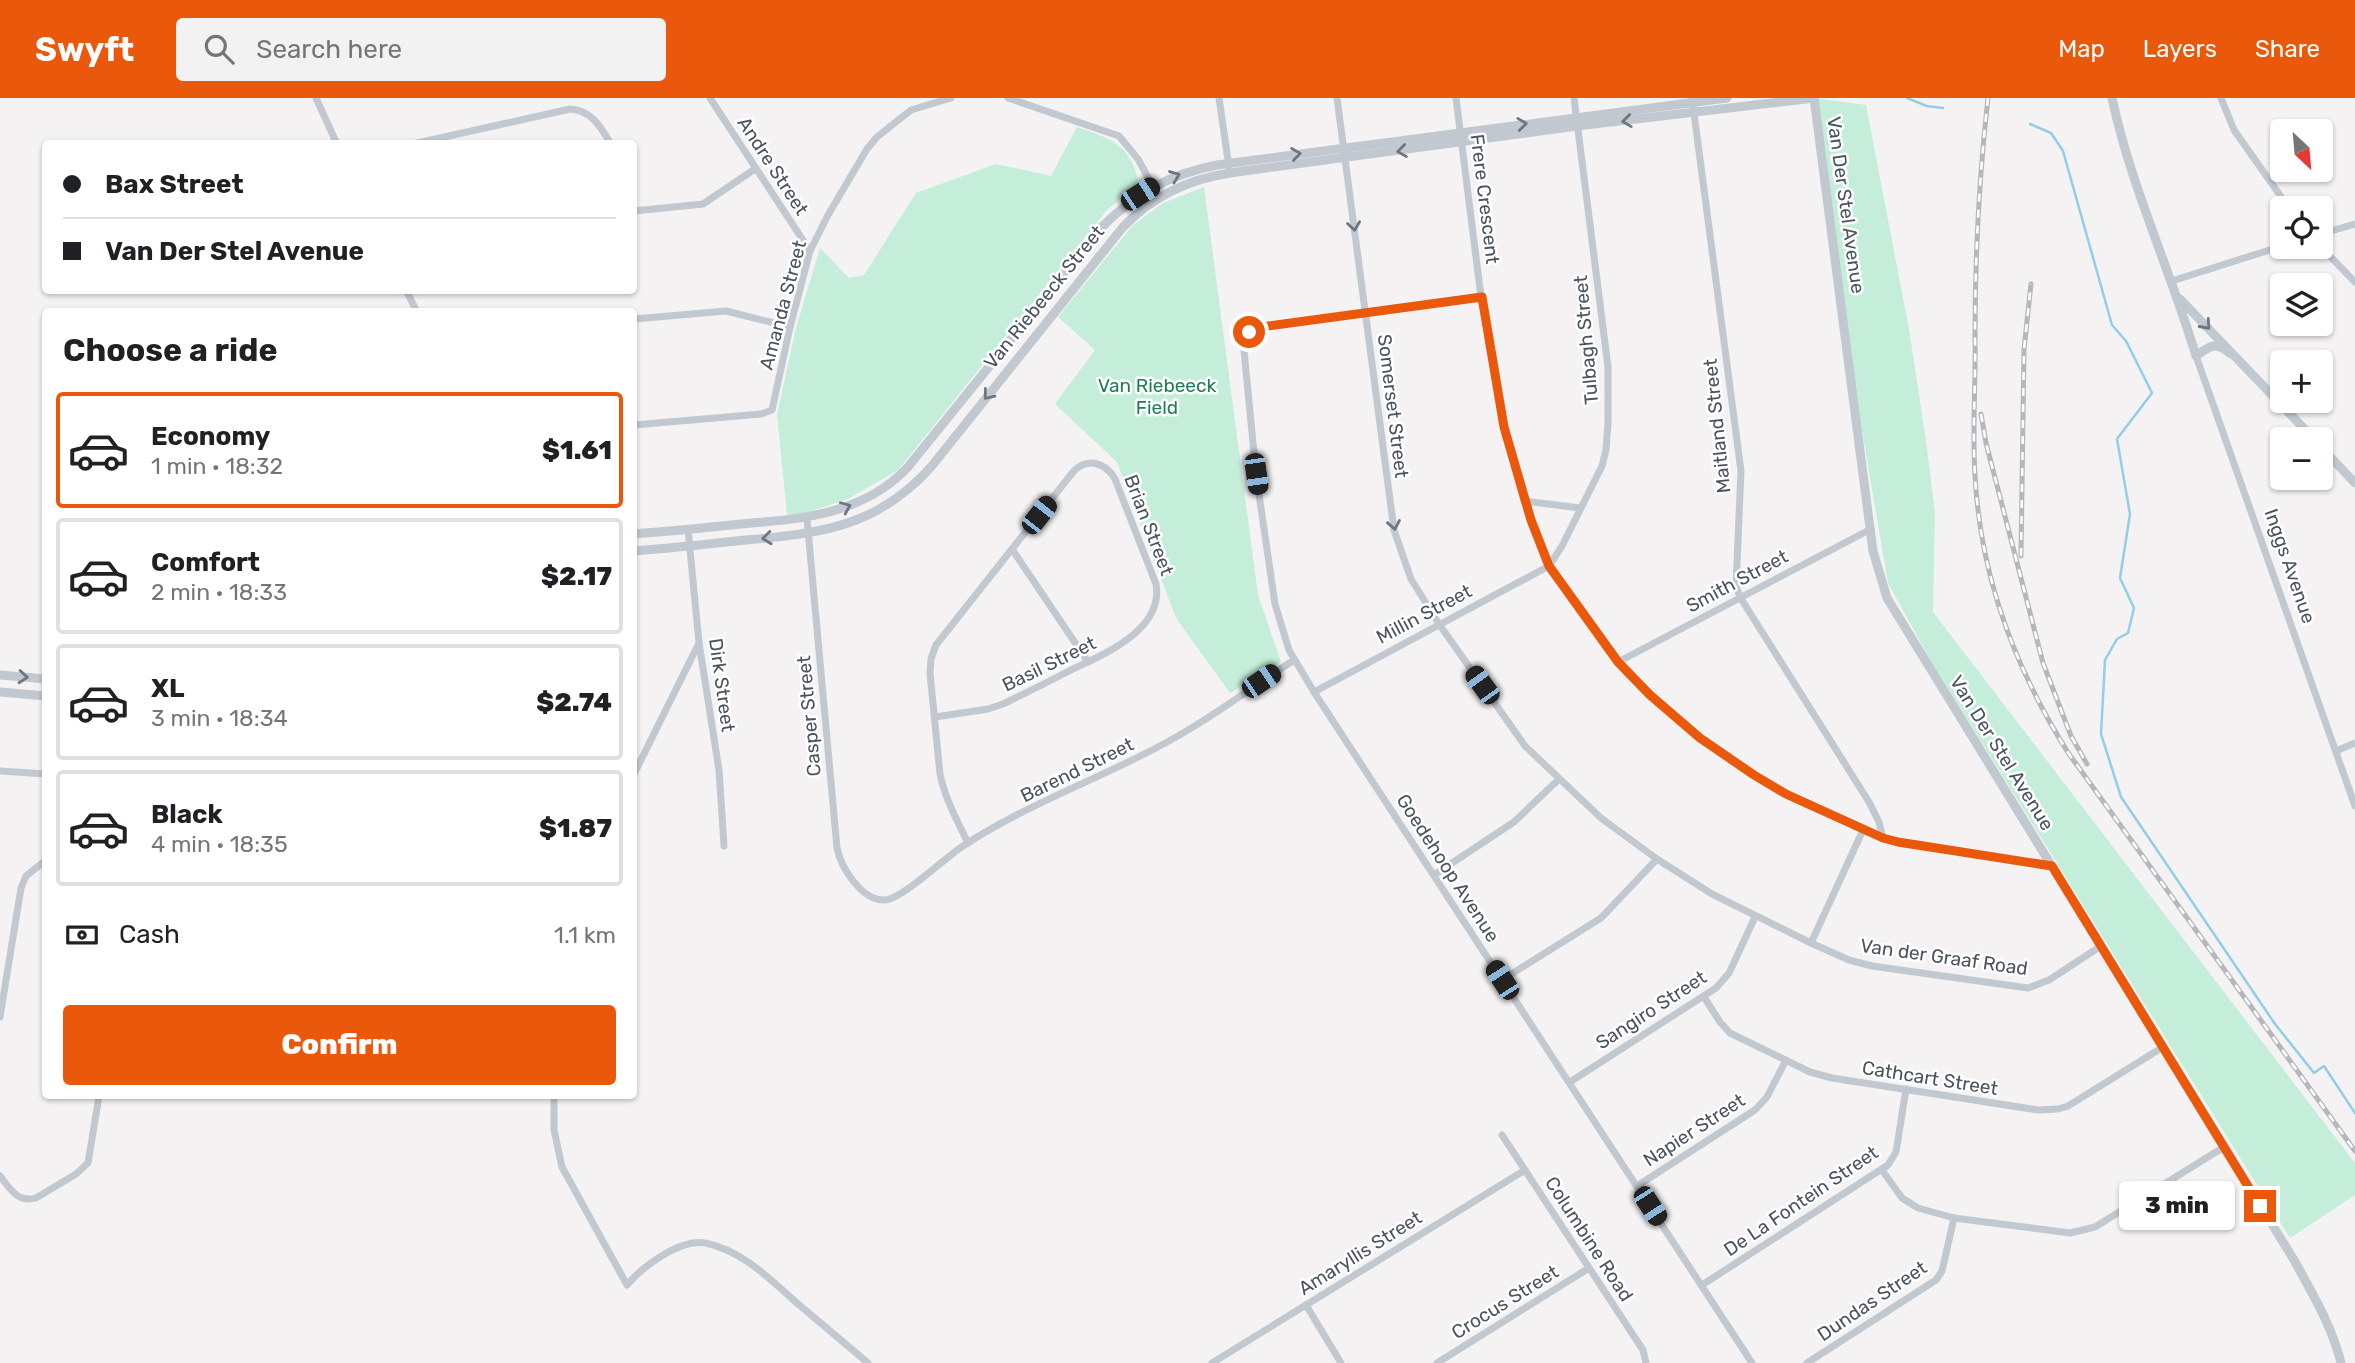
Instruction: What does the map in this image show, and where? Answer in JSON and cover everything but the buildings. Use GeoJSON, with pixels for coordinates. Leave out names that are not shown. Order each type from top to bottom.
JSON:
{"type":"FeatureCollection","features":[{"type":"Feature","properties":{"kind":"street"},"geometry":{"type":"LineString","coordinates":[[316,98],[335,140]]}},
{"type":"Feature","properties":{"kind":"street","name":"Andre Street"},"geometry":{"type":"LineString","coordinates":[[710,98],[810,251]]}},
{"type":"Feature","properties":{"kind":"street","name":"Amanda Street"},"geometry":{"type":"LineString","coordinates":[[637,425],[768,412],[775,405],[790,327],[810,251],[828,215],[872,142],[911,110],[951,98]]}},
{"type":"Feature","properties":{"kind":"street"},"geometry":{"type":"LineString","coordinates":[[1008,98],[1115,134],[1127,144],[1159,198]]}},
{"type":"Feature","properties":{"kind":"street"},"geometry":{"type":"LineString","coordinates":[[1219,98],[1229,168]]}},
{"type":"Feature","properties":{"kind":"street","name":"Somerset Street"},"geometry":{"type":"LineString","coordinates":[[1337,98],[1394,530],[1411,579],[1439,624]]}},
{"type":"Feature","properties":{"kind":"street","name":"Frere Crescent"},"geometry":{"type":"LineString","coordinates":[[1456,98],[1482,297],[1504,427],[1524,501],[1549,566],[1618,662],[1660,705],[1728,758],[1786,794],[1883,838],[1917,846],[2052,866]]}},
{"type":"Feature","properties":{"kind":"street","name":"Tulbagh Street"},"geometry":{"type":"LineString","coordinates":[[1549,566],[1599,473],[1606,450],[1609,388],[1574,98]]}},
{"type":"Feature","properties":{"kind":"street","name":"Van Riebeeck Street"},"geometry":{"type":"LineString","coordinates":[[637,534],[807,519],[862,500],[904,472],[1101,228],[1127,202],[1153,186],[1185,172],[1345,159],[1462,143],[1727,98]]}},
{"type":"Feature","properties":{"kind":"street","name":"Van Riebeeck Street"},"geometry":{"type":"LineString","coordinates":[[1693,105],[1814,98]]}},
{"type":"Feature","properties":{"kind":"street","name":"Van Der Stel Avenue"},"geometry":{"type":"LineString","coordinates":[[1814,98],[1871,529],[1878,573],[1892,607],[2319,1305],[2341,1363]]}},
{"type":"Feature","properties":{"kind":"street"},"geometry":{"type":"LineString","coordinates":[[2112,98],[2133,180],[2172,281],[2270,250]]}},
{"type":"Feature","properties":{"kind":"street"},"geometry":{"type":"LineString","coordinates":[[2221,98],[2234,130],[2281,196]]}},
{"type":"Feature","properties":{"kind":"street","name":"Maitland Street"},"geometry":{"type":"LineString","coordinates":[[1693,105],[1741,471],[1735,579],[1740,597],[1869,802],[1883,838]]}},
{"type":"Feature","properties":{"kind":"street"},"geometry":{"type":"LineString","coordinates":[[431,140],[570,109],[589,114],[609,140]]}},
{"type":"Feature","properties":{"kind":"street","name":"Van Riebeeck Street"},"geometry":{"type":"LineString","coordinates":[[637,551],[808,534],[840,527],[867,516],[909,489],[939,457],[1114,237],[1137,214],[1182,186],[1229,168],[1344,147],[1460,132],[1576,122]]}},
{"type":"Feature","properties":{"kind":"street"},"geometry":{"type":"LineString","coordinates":[[637,211],[704,204],[755,169]]}},
{"type":"Feature","properties":{"kind":"street"},"geometry":{"type":"LineString","coordinates":[[2333,230],[2355,224]]}},
{"type":"Feature","properties":{"kind":"street"},"geometry":{"type":"LineString","coordinates":[[2333,259],[2355,282]]}},
{"type":"Feature","properties":{"kind":"street","name":"Inggs Avenue"},"geometry":{"type":"LineString","coordinates":[[2172,281],[2355,806]]}},
{"type":"Feature","properties":{"kind":"street"},"geometry":{"type":"LineString","coordinates":[[1366,314],[1482,297]]}},
{"type":"Feature","properties":{"kind":"street"},"geometry":{"type":"LineString","coordinates":[[2178,298],[2302,427]]}},
{"type":"Feature","properties":{"kind":"street"},"geometry":{"type":"LineString","coordinates":[[637,318],[726,311],[790,327]]}},
{"type":"Feature","properties":{"kind":"street","name":"Goedehoop Avenue"},"geometry":{"type":"LineString","coordinates":[[1366,314],[1261,327],[1249,332],[1242,343],[1256,474],[1275,604],[1284,637],[1294,660],[1314,692],[1752,1363]]}},
{"type":"Feature","properties":{"kind":"street"},"geometry":{"type":"LineString","coordinates":[[2196,356],[2215,345],[2222,346],[2231,354]]}},
{"type":"Feature","properties":{"kind":"street"},"geometry":{"type":"LineString","coordinates":[[2333,460],[2355,483]]}},
{"type":"Feature","properties":{"kind":"street","name":"Brian Street"},"geometry":{"type":"LineString","coordinates":[[1012,549],[1078,467],[1088,463],[1101,464],[1110,470],[1115,479],[1156,584],[1156,603]]}},
{"type":"Feature","properties":{"kind":"street"},"geometry":{"type":"LineString","coordinates":[[1524,501],[1580,509]]}},
{"type":"Feature","properties":{"kind":"street","name":"Casper Street"},"geometry":{"type":"LineString","coordinates":[[807,519],[837,848],[847,871],[873,898]]}},
{"type":"Feature","properties":{"kind":"street","name":"Dirk Street"},"geometry":{"type":"LineString","coordinates":[[688,529],[699,643],[719,770],[724,846]]}},
{"type":"Feature","properties":{"kind":"street","name":"Smith Street"},"geometry":{"type":"LineString","coordinates":[[1618,662],[1871,529]]}},
{"type":"Feature","properties":{"kind":"street"},"geometry":{"type":"LineString","coordinates":[[968,843],[944,791],[930,667],[936,646],[1012,549],[1088,662]]}},
{"type":"Feature","properties":{"kind":"street","name":"Millin Street"},"geometry":{"type":"LineString","coordinates":[[1314,692],[1549,566]]}},
{"type":"Feature","properties":{"kind":"street","name":"Basil Street"},"geometry":{"type":"LineString","coordinates":[[935,717],[995,707],[1088,662],[1126,641],[1148,618],[1156,603]]}},
{"type":"Feature","properties":{"kind":"street","name":"Van der Graaf Road"},"geometry":{"type":"LineString","coordinates":[[1439,624],[1525,746],[1559,780],[1619,833],[1657,859],[1755,917],[1849,960],[1872,966],[2028,988],[2049,980],[2101,946]]}},
{"type":"Feature","properties":{"kind":"street"},"geometry":{"type":"LineString","coordinates":[[637,768],[699,643]]}},
{"type":"Feature","properties":{"kind":"street","name":"Barend Street"},"geometry":{"type":"LineString","coordinates":[[873,898],[882,900],[897,896],[968,843],[1165,743],[1294,660]]}},
{"type":"Feature","properties":{"kind":"street"},"geometry":{"type":"LineString","coordinates":[[0,675],[42,679]]}},
{"type":"Feature","properties":{"kind":"street"},"geometry":{"type":"LineString","coordinates":[[0,692],[42,696]]}},
{"type":"Feature","properties":{"kind":"street"},"geometry":{"type":"LineString","coordinates":[[2336,751],[2355,743]]}},
{"type":"Feature","properties":{"kind":"street"},"geometry":{"type":"LineString","coordinates":[[0,771],[42,774]]}},
{"type":"Feature","properties":{"kind":"street"},"geometry":{"type":"LineString","coordinates":[[1434,875],[1514,822],[1559,780]]}},
{"type":"Feature","properties":{"kind":"street"},"geometry":{"type":"LineString","coordinates":[[1811,943],[1863,830]]}},
{"type":"Feature","properties":{"kind":"street"},"geometry":{"type":"LineString","coordinates":[[1502,980],[1601,918],[1657,859]]}},
{"type":"Feature","properties":{"kind":"street"},"geometry":{"type":"LineString","coordinates":[[0,1017],[21,888],[26,876],[42,863]]}},
{"type":"Feature","properties":{"kind":"street","name":"Sangiro Street"},"geometry":{"type":"LineString","coordinates":[[1570,1082],[1704,997],[1729,973],[1755,917]]}},
{"type":"Feature","properties":{"kind":"street","name":"Cathcart Street"},"geometry":{"type":"LineString","coordinates":[[1704,997],[1730,1033],[1810,1072],[1832,1079],[2038,1110],[2068,1106],[2162,1047]]}},
{"type":"Feature","properties":{"kind":"street","name":"Napier Street"},"geometry":{"type":"LineString","coordinates":[[1637,1185],[1755,1110],[1767,1097],[1786,1060]]}},
{"type":"Feature","properties":{"kind":"street","name":"De La Fontein Street"},"geometry":{"type":"LineString","coordinates":[[1703,1285],[1888,1165],[1896,1152],[1906,1089]]}},
{"type":"Feature","properties":{"kind":"street"},"geometry":{"type":"LineString","coordinates":[[0,1176],[13,1192],[33,1199],[76,1174],[87,1165],[98,1099]]}},
{"type":"Feature","properties":{"kind":"street"},"geometry":{"type":"LineString","coordinates":[[554,1099],[554,1130],[562,1167],[627,1285],[644,1268],[686,1245],[706,1244],[725,1250],[761,1271],[867,1363]]}},
{"type":"Feature","properties":{"kind":"street","name":"Columbine Road"},"geometry":{"type":"LineString","coordinates":[[1502,1135],[1643,1350],[1646,1363]]}},
{"type":"Feature","properties":{"kind":"street"},"geometry":{"type":"LineString","coordinates":[[1882,1170],[1910,1205],[1954,1218],[2070,1233],[2095,1227],[2224,1147]]}},
{"type":"Feature","properties":{"kind":"street","name":"Amaryllis Street"},"geometry":{"type":"LineString","coordinates":[[1212,1363],[1525,1170]]}},
{"type":"Feature","properties":{"kind":"street","name":"Dundas Street"},"geometry":{"type":"LineString","coordinates":[[1807,1363],[1936,1280],[1942,1271],[1954,1218]]}},
{"type":"Feature","properties":{"kind":"street","name":"Crocus Street"},"geometry":{"type":"LineString","coordinates":[[1437,1363],[1589,1268]]}},
{"type":"Feature","properties":{"kind":"street"},"geometry":{"type":"LineString","coordinates":[[1306,1305],[1341,1363]]}},
{"type":"Feature","properties":{"kind":"green space"},"geometry":{"type":"Polygon","coordinates":[[[1814,98],[1866,105],[1909,329],[1926,441],[1935,512],[1933,612],[2355,1163],[2355,1195],[2290,1238],[1930,659],[1888,583],[1850,360],[1814,98]]]}},
{"type":"Feature","properties":{"kind":"green space"},"geometry":{"type":"Polygon","coordinates":[[[1077,127],[1110,140],[1125,151],[1139,183],[1107,210],[898,470],[848,499],[805,513],[787,515],[777,414],[796,328],[820,248],[849,278],[864,275],[916,193],[996,164],[1051,176],[1077,127]]]}},
{"type":"Feature","properties":{"kind":"green space","name":"Van Riebeeck Field"},"geometry":{"type":"Polygon","coordinates":[[[1204,187],[1258,595],[1281,662],[1230,693],[1176,618],[1117,462],[1055,404],[1095,350],[1058,317],[1133,225],[1163,203],[1204,187]]]}},
{"type":"Feature","properties":{"kind":"waterway"},"geometry":{"type":"LineString","coordinates":[[1907,98],[1927,106],[1943,108]]}},
{"type":"Feature","properties":{"kind":"waterway"},"geometry":{"type":"LineString","coordinates":[[2030,124],[2051,133],[2063,151],[2112,325],[2126,341],[2152,393],[2117,439],[2130,514],[2120,578],[2134,608],[2128,633],[2117,639],[2105,660],[2101,734],[2121,797],[2275,1024],[2314,1073],[2324,1066],[2355,1113]]}},
{"type":"Feature","properties":{"kind":"railway"},"geometry":{"type":"LineString","coordinates":[[1988,98],[1977,247],[1974,458],[1984,549],[2004,620],[2032,689],[2069,754],[2355,1151]]}},
{"type":"Feature","properties":{"kind":"railway"},"geometry":{"type":"LineString","coordinates":[[2021,556],[2024,349],[2031,284]]}},
{"type":"Feature","properties":{"kind":"railway"},"geometry":{"type":"LineString","coordinates":[[1981,414],[1986,443],[2043,663],[2071,736],[2087,764]]}},
{"type":"Feature","properties":{"kind":"route"},"geometry":{"type":"LineString","coordinates":[[1249,332],[1261,327],[1482,297],[1504,427],[1531,520],[1549,566],[1629,675],[1700,738],[1754,775],[1786,794],[1883,838],[1927,848],[2052,866],[2260,1206]]}}]}
